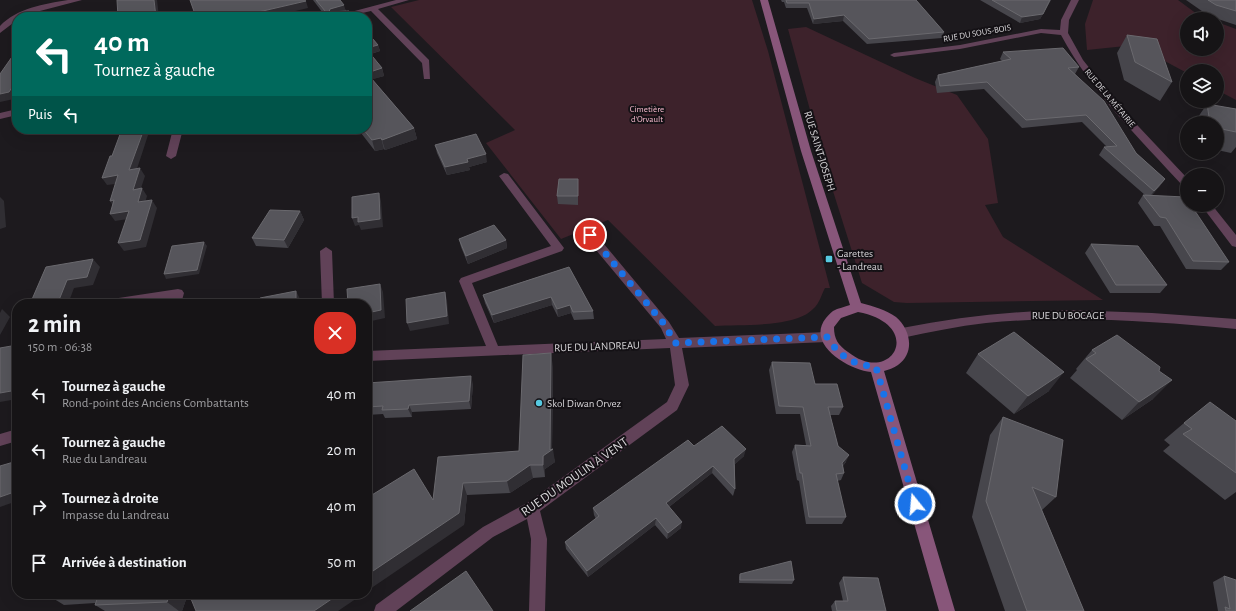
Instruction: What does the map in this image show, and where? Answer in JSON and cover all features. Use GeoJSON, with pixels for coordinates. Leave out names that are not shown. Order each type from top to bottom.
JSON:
{"type":"FeatureCollection","features":[{"type":"Feature","properties":{"kind":"main road","name":"RUE SAINT-JOSEPH"},"geometry":{"type":"LineString","coordinates":[[764,0],[806,151],[857,308]]}},
{"type":"Feature","properties":{"kind":"main road"},"geometry":{"type":"LineString","coordinates":[[857,308],[870,309],[884,316],[897,326],[902,333],[904,347],[900,357],[890,365],[876,367],[859,365],[846,359],[833,347],[827,337],[827,326],[833,316],[844,310],[857,308]]}},
{"type":"Feature","properties":{"kind":"main road"},"geometry":{"type":"LineString","coordinates":[[876,367],[947,611]]}},
{"type":"Feature","properties":{"kind":"street"},"geometry":{"type":"LineString","coordinates":[[27,12],[78,0]]}},
{"type":"Feature","properties":{"kind":"street"},"geometry":{"type":"LineString","coordinates":[[357,12],[405,0]]}},
{"type":"Feature","properties":{"kind":"street"},"geometry":{"type":"LineString","coordinates":[[1064,33],[1065,20],[1075,0]]}},
{"type":"Feature","properties":{"kind":"street"},"geometry":{"type":"LineString","coordinates":[[373,8],[426,62],[427,77]]}},
{"type":"Feature","properties":{"kind":"street"},"geometry":{"type":"LineString","coordinates":[[0,30],[5,24],[12,20]]}},
{"type":"Feature","properties":{"kind":"street","name":"RUE DU SOUS-BOIS"},"geometry":{"type":"LineString","coordinates":[[894,55],[960,47],[1041,31],[1064,33]]}},
{"type":"Feature","properties":{"kind":"street","name":"RUE DE LA MÉTAIRIE"},"geometry":{"type":"LineString","coordinates":[[1064,33],[1079,61],[1096,83],[1180,176]]}},
{"type":"Feature","properties":{"kind":"street"},"geometry":{"type":"LineString","coordinates":[[0,116],[12,113]]}},
{"type":"Feature","properties":{"kind":"street"},"geometry":{"type":"LineString","coordinates":[[171,156],[177,134]]}},
{"type":"Feature","properties":{"kind":"street"},"geometry":{"type":"LineString","coordinates":[[494,350],[465,281],[558,248],[504,176]]}},
{"type":"Feature","properties":{"kind":"street"},"geometry":{"type":"LineString","coordinates":[[1212,212],[1236,243]]}},
{"type":"Feature","properties":{"kind":"street","name":"RUE DU MOULIN À VENT"},"geometry":{"type":"LineString","coordinates":[[382,611],[488,532],[532,508],[672,406],[682,385],[675,343],[665,325],[590,235]]}},
{"type":"Feature","properties":{"kind":"street"},"geometry":{"type":"LineString","coordinates":[[326,251],[328,299]]}},
{"type":"Feature","properties":{"kind":"street"},"geometry":{"type":"LineString","coordinates":[[138,299],[178,293],[176,299]]}},
{"type":"Feature","properties":{"kind":"street","name":"RUE DU BOCAGE"},"geometry":{"type":"LineString","coordinates":[[902,333],[930,326],[980,318],[1060,314],[1138,315],[1236,324]]}},
{"type":"Feature","properties":{"kind":"street","name":"RUE DU LANDREAU"},"geometry":{"type":"LineString","coordinates":[[372,356],[827,337]]}},
{"type":"Feature","properties":{"kind":"street"},"geometry":{"type":"LineString","coordinates":[[0,440],[12,436]]}},
{"type":"Feature","properties":{"kind":"street"},"geometry":{"type":"LineString","coordinates":[[532,508],[539,539],[537,611]]}},
{"type":"Feature","properties":{"kind":"green space","name":"Cimetière d'Orvault"},"geometry":{"type":"Polygon","coordinates":[[[419,0],[752,0],[768,51],[830,288],[825,288],[819,302],[813,309],[805,315],[794,319],[767,324],[715,326],[608,220],[561,239],[486,143],[515,130],[391,7],[419,0]]]}},
{"type":"Feature","properties":{"kind":"green space"},"geometry":{"type":"Polygon","coordinates":[[[1093,0],[1178,0],[1194,12],[1180,12],[1180,56],[1224,56],[1224,25],[1236,29],[1236,100],[1224,94],[1224,64],[1180,64],[1180,69],[1135,45],[1087,50],[1085,24],[1093,0]]]}},
{"type":"Feature","properties":{"kind":"green space"},"geometry":{"type":"Polygon","coordinates":[[[806,27],[915,78],[957,95],[988,139],[998,203],[985,205],[1003,237],[1103,300],[907,303],[894,302],[862,283],[826,169],[788,29],[806,27]]]}},
{"type":"Feature","properties":{"kind":"building"},"geometry":{"type":"Polygon","coordinates":[[[117,0],[154,0],[155,12],[118,12],[117,0]]]}},
{"type":"Feature","properties":{"kind":"building"},"geometry":{"type":"Polygon","coordinates":[[[190,0],[306,1],[259,12],[194,12],[190,0]]]}},
{"type":"Feature","properties":{"kind":"building"},"geometry":{"type":"Polygon","coordinates":[[[316,0],[340,0],[344,5],[330,9],[329,12],[326,12],[316,0]]]}},
{"type":"Feature","properties":{"kind":"building"},"geometry":{"type":"Polygon","coordinates":[[[786,0],[916,0],[944,32],[869,39],[844,15],[814,19],[809,3],[787,3],[786,0]]]}},
{"type":"Feature","properties":{"kind":"building"},"geometry":{"type":"Polygon","coordinates":[[[992,0],[1050,0],[1043,14],[1022,17],[992,0]]]}},
{"type":"Feature","properties":{"kind":"building"},"geometry":{"type":"Polygon","coordinates":[[[1208,0],[1236,0],[1236,11],[1216,5],[1208,0]]]}},
{"type":"Feature","properties":{"kind":"building"},"geometry":{"type":"Polygon","coordinates":[[[349,11],[350,12],[329,12],[349,11]]]}},
{"type":"Feature","properties":{"kind":"building"},"geometry":{"type":"Polygon","coordinates":[[[1127,35],[1157,39],[1172,82],[1135,62],[1127,35]]]}},
{"type":"Feature","properties":{"kind":"building"},"geometry":{"type":"Polygon","coordinates":[[[372,38],[378,45],[372,47],[372,38]]]}},
{"type":"Feature","properties":{"kind":"building"},"geometry":{"type":"Polygon","coordinates":[[[1063,48],[1079,67],[1068,68],[1104,101],[1136,153],[1165,179],[1154,191],[1104,147],[1117,146],[1086,115],[1026,120],[987,82],[940,86],[938,75],[1011,59],[1003,52],[1063,48]]]}},
{"type":"Feature","properties":{"kind":"building"},"geometry":{"type":"Polygon","coordinates":[[[372,56],[382,68],[372,71],[372,56]]]}},
{"type":"Feature","properties":{"kind":"building"},"geometry":{"type":"Polygon","coordinates":[[[12,57],[12,88],[9,92],[0,94],[0,74],[12,57]]]}},
{"type":"Feature","properties":{"kind":"building"},"geometry":{"type":"Polygon","coordinates":[[[372,79],[414,128],[382,140],[381,138],[372,140],[367,134],[372,134],[372,79]]]}},
{"type":"Feature","properties":{"kind":"building"},"geometry":{"type":"Polygon","coordinates":[[[1224,107],[1236,109],[1236,132],[1224,129],[1224,116],[1209,116],[1208,108],[1224,107]]]}},
{"type":"Feature","properties":{"kind":"building"},"geometry":{"type":"Polygon","coordinates":[[[120,134],[142,134],[129,170],[140,168],[133,190],[142,188],[138,202],[152,200],[140,240],[118,243],[129,211],[110,214],[114,200],[110,201],[118,175],[102,178],[110,156],[112,156],[120,134]]]}},
{"type":"Feature","properties":{"kind":"building"},"geometry":{"type":"Polygon","coordinates":[[[476,134],[486,154],[467,159],[468,162],[445,167],[435,145],[476,134]]]}},
{"type":"Feature","properties":{"kind":"building"},"geometry":{"type":"Polygon","coordinates":[[[559,179],[578,179],[578,196],[557,196],[559,179]]]}},
{"type":"Feature","properties":{"kind":"building"},"geometry":{"type":"Polygon","coordinates":[[[379,193],[380,219],[358,222],[358,217],[352,218],[352,197],[379,193]]]}},
{"type":"Feature","properties":{"kind":"building"},"geometry":{"type":"Polygon","coordinates":[[[1143,195],[1180,197],[1180,212],[1196,212],[1229,262],[1193,261],[1166,218],[1160,217],[1143,195]]]}},
{"type":"Feature","properties":{"kind":"building"},"geometry":{"type":"Polygon","coordinates":[[[270,210],[300,211],[284,240],[252,238],[270,210]]]}},
{"type":"Feature","properties":{"kind":"building"},"geometry":{"type":"Polygon","coordinates":[[[494,225],[506,240],[466,256],[459,239],[494,225]]]}},
{"type":"Feature","properties":{"kind":"building"},"geometry":{"type":"Polygon","coordinates":[[[204,242],[197,270],[164,274],[172,246],[204,242]]]}},
{"type":"Feature","properties":{"kind":"building"},"geometry":{"type":"Polygon","coordinates":[[[1091,244],[1138,246],[1167,285],[1116,285],[1091,244]]]}},
{"type":"Feature","properties":{"kind":"building"},"geometry":{"type":"Polygon","coordinates":[[[93,259],[87,277],[67,280],[59,299],[32,299],[46,267],[93,259]]]}},
{"type":"Feature","properties":{"kind":"building"},"geometry":{"type":"Polygon","coordinates":[[[569,267],[593,311],[573,312],[570,305],[557,309],[551,297],[492,315],[483,295],[569,267]]]}},
{"type":"Feature","properties":{"kind":"building"},"geometry":{"type":"Polygon","coordinates":[[[380,284],[381,310],[372,312],[372,299],[348,299],[347,289],[380,284]]]}},
{"type":"Feature","properties":{"kind":"building"},"geometry":{"type":"Polygon","coordinates":[[[296,291],[296,299],[260,298],[296,291]]]}},
{"type":"Feature","properties":{"kind":"building"},"geometry":{"type":"Polygon","coordinates":[[[445,292],[447,316],[407,323],[406,299],[445,292]]]}},
{"type":"Feature","properties":{"kind":"building"},"geometry":{"type":"Polygon","coordinates":[[[1014,332],[1064,372],[1028,396],[978,354],[1014,332]]]}},
{"type":"Feature","properties":{"kind":"building"},"geometry":{"type":"Polygon","coordinates":[[[1117,335],[1160,367],[1159,371],[1172,380],[1139,402],[1086,359],[1096,353],[1092,350],[1117,335]]]}},
{"type":"Feature","properties":{"kind":"building"},"geometry":{"type":"Polygon","coordinates":[[[12,346],[12,391],[0,393],[0,348],[12,346]]]}},
{"type":"Feature","properties":{"kind":"building"},"geometry":{"type":"Polygon","coordinates":[[[551,353],[550,450],[553,449],[543,456],[543,465],[530,465],[507,481],[463,483],[459,513],[372,572],[372,495],[414,469],[433,500],[438,457],[519,451],[523,355],[551,353]]]}},
{"type":"Feature","properties":{"kind":"building"},"geometry":{"type":"Polygon","coordinates":[[[772,362],[810,363],[815,384],[837,384],[843,407],[828,407],[838,446],[849,455],[842,463],[844,473],[836,474],[846,517],[809,517],[802,473],[800,473],[795,445],[811,446],[803,407],[779,406],[772,362]]]}},
{"type":"Feature","properties":{"kind":"building"},"geometry":{"type":"Polygon","coordinates":[[[471,376],[469,401],[409,405],[408,409],[382,410],[383,406],[372,407],[372,383],[471,376]]]}},
{"type":"Feature","properties":{"kind":"building"},"geometry":{"type":"Polygon","coordinates":[[[1210,402],[1236,421],[1236,473],[1183,434],[1192,429],[1184,423],[1210,402]]]}},
{"type":"Feature","properties":{"kind":"building"},"geometry":{"type":"Polygon","coordinates":[[[1003,417],[1063,440],[1056,497],[1032,487],[1084,611],[1027,611],[986,501],[1003,417]]]}},
{"type":"Feature","properties":{"kind":"building"},"geometry":{"type":"Polygon","coordinates":[[[722,426],[746,449],[734,459],[735,489],[713,466],[666,503],[682,522],[668,533],[656,518],[587,571],[565,542],[599,516],[593,508],[688,440],[694,446],[722,426]]]}},
{"type":"Feature","properties":{"kind":"building"},"geometry":{"type":"Polygon","coordinates":[[[12,462],[12,493],[0,497],[0,466],[12,462]]]}},
{"type":"Feature","properties":{"kind":"building"},"geometry":{"type":"Polygon","coordinates":[[[791,561],[794,580],[740,580],[740,574],[791,561]]]}},
{"type":"Feature","properties":{"kind":"building"},"geometry":{"type":"Polygon","coordinates":[[[466,571],[493,611],[410,611],[466,571]]]}},
{"type":"Feature","properties":{"kind":"building"},"geometry":{"type":"Polygon","coordinates":[[[1224,576],[1236,580],[1236,611],[1226,611],[1225,607],[1230,609],[1224,576]]]}},
{"type":"Feature","properties":{"kind":"building"},"geometry":{"type":"Polygon","coordinates":[[[843,577],[878,578],[886,611],[837,611],[835,601],[848,601],[843,577]]]}},
{"type":"Feature","properties":{"kind":"building"},"geometry":{"type":"Polygon","coordinates":[[[97,599],[168,599],[167,602],[95,605],[97,599]]]}},
{"type":"Feature","properties":{"kind":"building"},"geometry":{"type":"Polygon","coordinates":[[[191,599],[332,599],[314,611],[196,611],[191,599]]]}},
{"type":"Feature","properties":{"kind":"place","name":"Garettes - Landreau"},"geometry":{"type":"Point","coordinates":[829,259]}},
{"type":"Feature","properties":{"kind":"place","name":"Skol Diwan Orvez"},"geometry":{"type":"Point","coordinates":[539,403]}},
{"type":"Feature","properties":{"kind":"route"},"geometry":{"type":"LineString","coordinates":[[590,235],[665,325],[675,343],[827,337],[833,347],[846,359],[859,365],[876,367],[915,504]]}}]}
